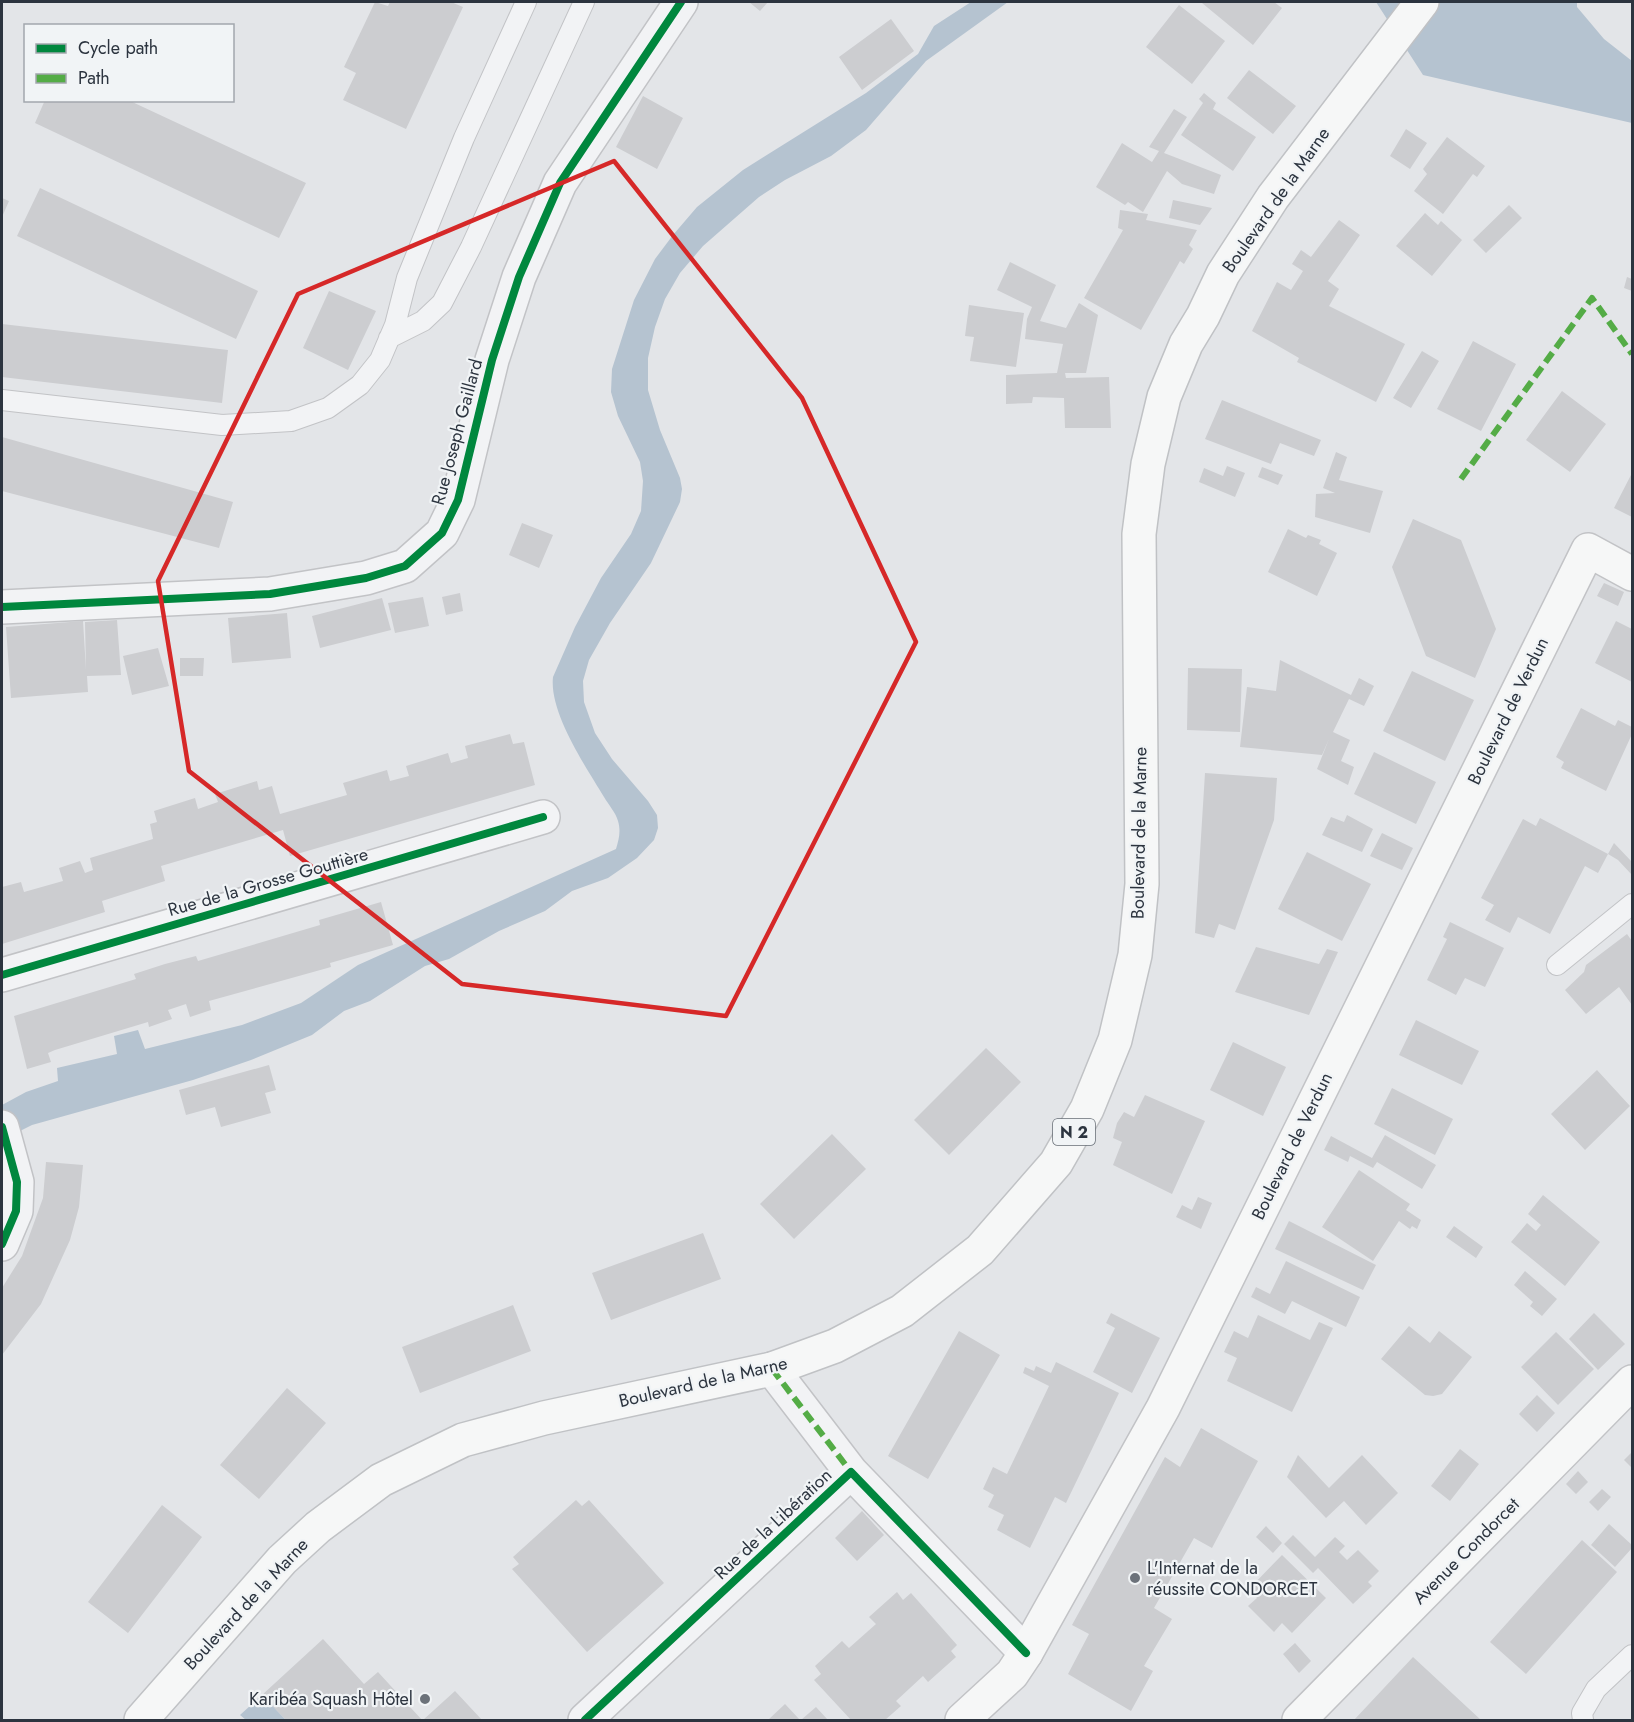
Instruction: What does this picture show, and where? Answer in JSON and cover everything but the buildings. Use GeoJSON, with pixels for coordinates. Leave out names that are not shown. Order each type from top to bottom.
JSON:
{"type":"FeatureCollection","features":[{"type":"Feature","properties":{"kind":"main road","name":"Boulevard de la Marne"},"geometry":{"type":"LineString","coordinates":[[141,1720],[282,1560],[318,1527],[381,1480],[463,1440],[544,1418],[772,1369],[835,1346],[902,1311],[980,1250],[1056,1163],[1087,1109],[1115,1040],[1135,955],[1142,884],[1139,534],[1148,464],[1164,397],[1186,344],[1203,316],[1223,274],[1273,197],[1422,2]]}},
{"type":"Feature","properties":{"kind":"main road","name":"Boulevard de Verdun"},"geometry":{"type":"LineString","coordinates":[[962,1720],[1012,1674],[1026,1653],[1163,1408],[1588,550],[1632,574]]}},
{"type":"Feature","properties":{"kind":"main road","name":"Avenue Condorcet"},"geometry":{"type":"LineString","coordinates":[[1299,1720],[1632,1382]]}},
{"type":"Feature","properties":{"kind":"street","name":"Rue Joseph Gaillard"},"geometry":{"type":"LineString","coordinates":[[2,606],[270,594],[366,578],[405,566],[442,532],[458,500],[492,360],[519,278],[560,183],[681,2]]}},
{"type":"Feature","properties":{"kind":"street","name":"Rue de la Grosse Gouttière"},"geometry":{"type":"LineString","coordinates":[[2,975],[543,818]]}},
{"type":"Feature","properties":{"kind":"street"},"geometry":{"type":"LineString","coordinates":[[2,1245],[16,1211],[17,1182],[4,1134]]}},
{"type":"Feature","properties":{"kind":"street"},"geometry":{"type":"LineString","coordinates":[[772,1369],[851,1472]]}},
{"type":"Feature","properties":{"kind":"street","name":"Rue de la Libération"},"geometry":{"type":"LineString","coordinates":[[585,1720],[851,1472],[1026,1653]]}},
{"type":"Feature","properties":{"kind":"lane"},"geometry":{"type":"LineString","coordinates":[[2,400],[222,425],[291,421],[328,408],[360,385],[380,360],[395,325],[407,278],[437,203],[526,2]]}},
{"type":"Feature","properties":{"kind":"lane"},"geometry":{"type":"LineString","coordinates":[[389,338],[423,321],[442,303],[471,247],[584,2]]}},
{"type":"Feature","properties":{"kind":"lane"},"geometry":{"type":"LineString","coordinates":[[1557,965],[1632,904]]}},
{"type":"Feature","properties":{"kind":"lane"},"geometry":{"type":"LineString","coordinates":[[1583,1720],[1582,1713],[1596,1689],[1632,1655]]}},
{"type":"Feature","properties":{"kind":"highlighted area"},"geometry":{"type":"Polygon","coordinates":[[[614,161],[802,398],[916,642],[726,1016],[462,984],[189,771],[158,581],[298,294],[614,161]]]}},
{"type":"Feature","properties":{"kind":"water"},"geometry":{"type":"Polygon","coordinates":[[[971,2],[1008,2],[926,61],[866,130],[831,156],[785,180],[759,197],[703,246],[680,273],[665,299],[655,327],[648,358],[648,390],[660,430],[680,478],[682,489],[680,502],[651,563],[610,623],[589,660],[583,681],[584,702],[595,733],[612,759],[657,815],[658,828],[654,840],[637,858],[608,878],[572,891],[545,911],[499,931],[449,959],[425,966],[370,1001],[344,1011],[312,1035],[251,1060],[193,1080],[32,1125],[2,1140],[2,1105],[26,1092],[58,1081],[57,1068],[117,1054],[114,1036],[138,1030],[145,1049],[242,1025],[301,1003],[358,965],[616,849],[619,838],[617,818],[570,739],[557,707],[553,691],[553,677],[575,627],[601,578],[631,534],[641,511],[643,481],[640,462],[618,416],[611,392],[612,369],[634,300],[655,259],[697,207],[743,170],[866,93],[918,54],[934,26],[971,2]]]}},
{"type":"Feature","properties":{"kind":"water"},"geometry":{"type":"Polygon","coordinates":[[[1376,2],[1577,2],[1577,7],[1604,39],[1632,61],[1632,123],[1423,75],[1376,2]]]}},
{"type":"Feature","properties":{"kind":"water"},"geometry":{"type":"Polygon","coordinates":[[[262,1695],[286,1720],[246,1720],[240,1715],[262,1695]]]}},
{"type":"Feature","properties":{"kind":"marked path"},"geometry":{"type":"LineString","coordinates":[[1461,479],[1592,298],[1632,354]]}},
{"type":"Feature","properties":{"kind":"marked path"},"geometry":{"type":"LineString","coordinates":[[772,1369],[851,1472]]}},
{"type":"Feature","properties":{"kind":"cycle path"},"geometry":{"type":"LineString","coordinates":[[2,607],[270,594],[366,578],[405,566],[442,533],[458,500],[492,360],[519,277],[560,183],[681,2]]}},
{"type":"Feature","properties":{"kind":"cycle path"},"geometry":{"type":"LineString","coordinates":[[2,975],[543,817]]}},
{"type":"Feature","properties":{"kind":"cycle path"},"geometry":{"type":"LineString","coordinates":[[2,1127],[17,1182],[16,1211],[2,1244]]}},
{"type":"Feature","properties":{"kind":"cycle path"},"geometry":{"type":"LineString","coordinates":[[585,1720],[851,1472],[1026,1653]]}},
{"type":"Feature","properties":{"kind":"place","name":"L'Internat de la réussite CONDORCET"},"geometry":{"type":"Point","coordinates":[1135,1578]}},
{"type":"Feature","properties":{"kind":"place","name":"Karibéa Squash Hôtel"},"geometry":{"type":"Point","coordinates":[425,1699]}}]}
